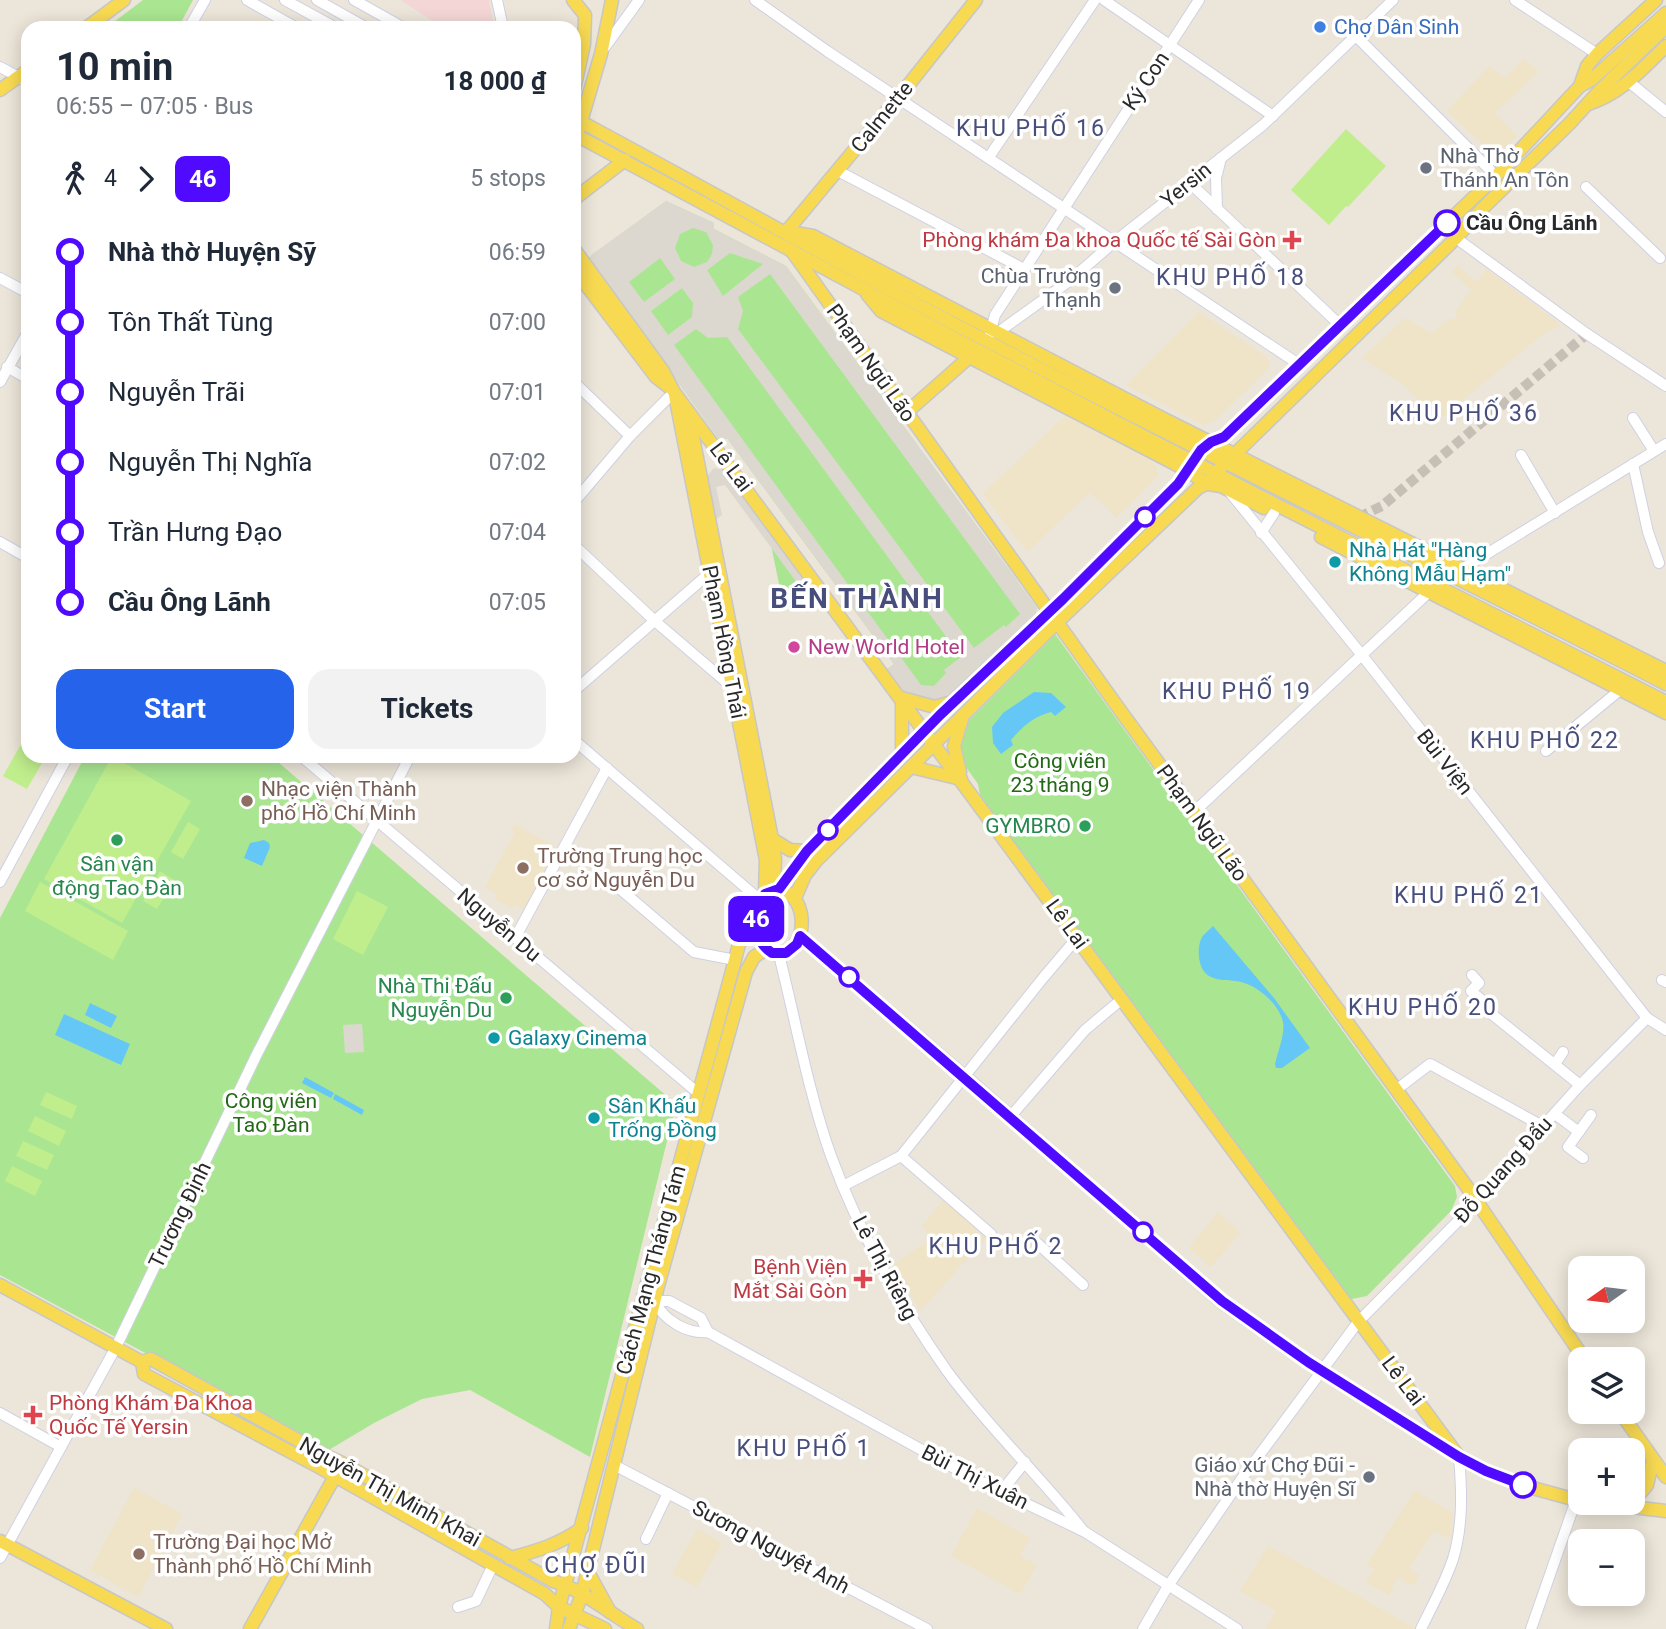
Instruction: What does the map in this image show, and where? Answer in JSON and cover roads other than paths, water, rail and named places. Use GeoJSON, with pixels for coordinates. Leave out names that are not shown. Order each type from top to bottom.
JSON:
{"type":"FeatureCollection","features":[{"type":"Feature","properties":{"kind":"main road"},"geometry":{"type":"LineString","coordinates":[[96,21],[124,0]]}},
{"type":"Feature","properties":{"kind":"main road"},"geometry":{"type":"LineString","coordinates":[[573,0],[585,15],[581,58]]}},
{"type":"Feature","properties":{"kind":"main road"},"geometry":{"type":"LineString","coordinates":[[581,115],[601,54],[612,0]]}},
{"type":"Feature","properties":{"kind":"main road","name":"Calmette"},"geometry":{"type":"LineString","coordinates":[[786,232],[976,0]]}},
{"type":"Feature","properties":{"kind":"main road"},"geometry":{"type":"LineString","coordinates":[[1588,104],[1590,85],[1587,66],[1656,0]]}},
{"type":"Feature","properties":{"kind":"main road"},"geometry":{"type":"LineString","coordinates":[[769,893],[786,891],[794,898],[800,912],[800,936],[792,950],[779,955],[766,949],[757,934],[756,916],[769,893],[807,851],[953,701],[1049,612],[1178,484],[1198,456],[1224,437],[1666,13]]}},
{"type":"Feature","properties":{"kind":"main road"},"geometry":{"type":"LineString","coordinates":[[1590,85],[1666,27]]}},
{"type":"Feature","properties":{"kind":"main road"},"geometry":{"type":"LineString","coordinates":[[794,898],[805,875],[816,861],[1057,623],[1457,238],[1482,209],[1588,104],[1605,99],[1629,82],[1666,46]]}},
{"type":"Feature","properties":{"kind":"main road"},"geometry":{"type":"LineString","coordinates":[[0,90],[21,78]]}},
{"type":"Feature","properties":{"kind":"main road"},"geometry":{"type":"LineString","coordinates":[[581,133],[862,288],[881,312],[984,343],[1037,374],[1153,433],[1171,461],[1178,484]]}},
{"type":"Feature","properties":{"kind":"main road"},"geometry":{"type":"LineString","coordinates":[[581,194],[631,159]]}},
{"type":"Feature","properties":{"kind":"main road"},"geometry":{"type":"LineString","coordinates":[[631,159],[786,232],[1037,374],[1220,468],[1276,509]]}},
{"type":"Feature","properties":{"kind":"main road","name":"Phạm Ngũ Lão"},"geometry":{"type":"LineString","coordinates":[[791,250],[1049,612],[1477,1201],[1576,1347]]}},
{"type":"Feature","properties":{"kind":"main road","name":"Lê Lai"},"geometry":{"type":"LineString","coordinates":[[581,259],[663,371],[674,392]]}},
{"type":"Feature","properties":{"kind":"main road","name":"Phạm Ngũ Lão"},"geometry":{"type":"LineString","coordinates":[[817,288],[832,272]]}},
{"type":"Feature","properties":{"kind":"main road","name":"Lê Lai"},"geometry":{"type":"LineString","coordinates":[[581,278],[656,377],[674,392],[687,408],[1459,1457]]}},
{"type":"Feature","properties":{"kind":"main road"},"geometry":{"type":"LineString","coordinates":[[1341,326],[1352,338]]}},
{"type":"Feature","properties":{"kind":"main road","name":"Yersin"},"geometry":{"type":"LineString","coordinates":[[906,413],[984,343]]}},
{"type":"Feature","properties":{"kind":"main road","name":"Phạm Hồng Thái"},"geometry":{"type":"LineString","coordinates":[[674,392],[772,839],[775,858],[769,893]]}},
{"type":"Feature","properties":{"kind":"main road","name":"Phạm Hồng Thái"},"geometry":{"type":"LineString","coordinates":[[687,408],[732,687],[766,860],[769,893]]}},
{"type":"Feature","properties":{"kind":"main road"},"geometry":{"type":"LineString","coordinates":[[1171,461],[1198,456],[1220,468],[1298,493],[1637,663],[1666,684]]}},
{"type":"Feature","properties":{"kind":"main road"},"geometry":{"type":"LineString","coordinates":[[1220,468],[1227,489],[1276,509],[1657,701],[1666,713]]}},
{"type":"Feature","properties":{"kind":"main road"},"geometry":{"type":"LineString","coordinates":[[1433,589],[1457,572]]}},
{"type":"Feature","properties":{"kind":"main road"},"geometry":{"type":"LineString","coordinates":[[1637,663],[1666,671]]}},
{"type":"Feature","properties":{"kind":"main road"},"geometry":{"type":"LineString","coordinates":[[1623,685],[1637,663]]}},
{"type":"Feature","properties":{"kind":"main road"},"geometry":{"type":"LineString","coordinates":[[902,754],[902,698],[935,707],[953,701]]}},
{"type":"Feature","properties":{"kind":"main road"},"geometry":{"type":"LineString","coordinates":[[911,767],[961,779],[954,746],[963,716]]}},
{"type":"Feature","properties":{"kind":"main road"},"geometry":{"type":"LineString","coordinates":[[772,839],[790,850],[807,851]]}},
{"type":"Feature","properties":{"kind":"main road","name":"Cách Mạng Tháng Tám"},"geometry":{"type":"LineString","coordinates":[[569,1629],[582,1594],[614,1465],[649,1300],[698,1093],[740,944],[756,916]]}},
{"type":"Feature","properties":{"kind":"main road"},"geometry":{"type":"LineString","coordinates":[[800,936],[1222,1301],[1322,1371],[1459,1457],[1518,1483],[1568,1497]]}},
{"type":"Feature","properties":{"kind":"main road","name":"Cách Mạng Tháng Tám"},"geometry":{"type":"LineString","coordinates":[[556,1629],[559,1607],[746,972],[754,957],[766,949]]}},
{"type":"Feature","properties":{"kind":"main road","name":"Nguyễn Thị Minh Khai"},"geometry":{"type":"LineString","coordinates":[[0,1285],[142,1362],[151,1359],[510,1558],[566,1585],[637,1629]]}},
{"type":"Feature","properties":{"kind":"main road","name":"Nguyễn Thị Minh Khai"},"geometry":{"type":"LineString","coordinates":[[142,1362],[144,1374],[335,1476],[545,1594],[559,1607],[606,1629]]}},
{"type":"Feature","properties":{"kind":"main road"},"geometry":{"type":"LineString","coordinates":[[1389,1411],[1400,1412],[1407,1409],[1412,1401],[1411,1391]]}},
{"type":"Feature","properties":{"kind":"main road"},"geometry":{"type":"LineString","coordinates":[[1628,1424],[1666,1477]]}},
{"type":"Feature","properties":{"kind":"main road"},"geometry":{"type":"LineString","coordinates":[[1653,1460],[1666,1465]]}},
{"type":"Feature","properties":{"kind":"main road"},"geometry":{"type":"LineString","coordinates":[[1645,1487],[1653,1460]]}},
{"type":"Feature","properties":{"kind":"main road"},"geometry":{"type":"LineString","coordinates":[[250,1629],[342,1463]]}},
{"type":"Feature","properties":{"kind":"main road"},"geometry":{"type":"LineString","coordinates":[[1645,1507],[1666,1511]]}},
{"type":"Feature","properties":{"kind":"main road"},"geometry":{"type":"LineString","coordinates":[[510,1558],[552,1546],[582,1528]]}},
{"type":"Feature","properties":{"kind":"main road"},"geometry":{"type":"LineString","coordinates":[[4,1543],[166,1629]]}},
{"type":"Feature","properties":{"kind":"main road"},"geometry":{"type":"LineString","coordinates":[[588,1572],[612,1615]]}},
{"type":"Feature","properties":{"kind":"street"},"geometry":{"type":"LineString","coordinates":[[193,21],[205,0]]}},
{"type":"Feature","properties":{"kind":"street"},"geometry":{"type":"LineString","coordinates":[[247,0],[285,21]]}},
{"type":"Feature","properties":{"kind":"street"},"geometry":{"type":"LineString","coordinates":[[285,0],[323,21]]}},
{"type":"Feature","properties":{"kind":"street"},"geometry":{"type":"LineString","coordinates":[[317,0],[354,21]]}},
{"type":"Feature","properties":{"kind":"street"},"geometry":{"type":"LineString","coordinates":[[354,0],[392,21]]}},
{"type":"Feature","properties":{"kind":"street"},"geometry":{"type":"LineString","coordinates":[[497,0],[502,21]]}},
{"type":"Feature","properties":{"kind":"street"},"geometry":{"type":"LineString","coordinates":[[601,54],[639,0]]}},
{"type":"Feature","properties":{"kind":"street"},"geometry":{"type":"LineString","coordinates":[[755,0],[1113,243],[1300,365]]}},
{"type":"Feature","properties":{"kind":"street"},"geometry":{"type":"LineString","coordinates":[[989,157],[1095,0]]}},
{"type":"Feature","properties":{"kind":"street"},"geometry":{"type":"LineString","coordinates":[[1104,0],[1273,116]]}},
{"type":"Feature","properties":{"kind":"street","name":"Ký Con"},"geometry":{"type":"LineString","coordinates":[[984,343],[995,315],[1199,0]]}},
{"type":"Feature","properties":{"kind":"street","name":"Yersin"},"geometry":{"type":"LineString","coordinates":[[984,343],[1068,282],[1273,116],[1392,0]]}},
{"type":"Feature","properties":{"kind":"street"},"geometry":{"type":"LineString","coordinates":[[1515,0],[1597,54]]}},
{"type":"Feature","properties":{"kind":"street"},"geometry":{"type":"LineString","coordinates":[[1356,36],[1496,176]]}},
{"type":"Feature","properties":{"kind":"street"},"geometry":{"type":"LineString","coordinates":[[0,66],[21,74]]}},
{"type":"Feature","properties":{"kind":"street"},"geometry":{"type":"LineString","coordinates":[[1629,82],[1666,112]]}},
{"type":"Feature","properties":{"kind":"street"},"geometry":{"type":"LineString","coordinates":[[1217,209],[1216,178],[1221,158]]}},
{"type":"Feature","properties":{"kind":"street"},"geometry":{"type":"LineString","coordinates":[[838,171],[1024,269]]}},
{"type":"Feature","properties":{"kind":"street"},"geometry":{"type":"LineString","coordinates":[[1190,183],[1341,326]]}},
{"type":"Feature","properties":{"kind":"street"},"geometry":{"type":"LineString","coordinates":[[1586,187],[1660,258]]}},
{"type":"Feature","properties":{"kind":"street"},"geometry":{"type":"LineString","coordinates":[[1457,238],[1587,334],[1666,386]]}},
{"type":"Feature","properties":{"kind":"street"},"geometry":{"type":"LineString","coordinates":[[0,278],[21,289]]}},
{"type":"Feature","properties":{"kind":"street"},"geometry":{"type":"LineString","coordinates":[[0,382],[21,344]]}},
{"type":"Feature","properties":{"kind":"street"},"geometry":{"type":"LineString","coordinates":[[7,368],[21,375]]}},
{"type":"Feature","properties":{"kind":"street"},"geometry":{"type":"LineString","coordinates":[[581,389],[630,436]]}},
{"type":"Feature","properties":{"kind":"street"},"geometry":{"type":"LineString","coordinates":[[581,494],[630,436],[674,392]]}},
{"type":"Feature","properties":{"kind":"street"},"geometry":{"type":"LineString","coordinates":[[1633,418],[1654,452]]}},
{"type":"Feature","properties":{"kind":"street"},"geometry":{"type":"LineString","coordinates":[[1457,572],[1666,444]]}},
{"type":"Feature","properties":{"kind":"street"},"geometry":{"type":"LineString","coordinates":[[1521,455],[1555,513]]}},
{"type":"Feature","properties":{"kind":"street"},"geometry":{"type":"LineString","coordinates":[[1633,464],[1648,532],[1659,563]]}},
{"type":"Feature","properties":{"kind":"street","name":"Bùi Viện"},"geometry":{"type":"LineString","coordinates":[[1227,489],[1361,654],[1647,1018],[1666,1030]]}},
{"type":"Feature","properties":{"kind":"street"},"geometry":{"type":"LineString","coordinates":[[1261,533],[1276,509]]}},
{"type":"Feature","properties":{"kind":"street"},"geometry":{"type":"LineString","coordinates":[[0,542],[21,554]]}},
{"type":"Feature","properties":{"kind":"street"},"geometry":{"type":"LineString","coordinates":[[581,552],[656,622],[732,687]]}},
{"type":"Feature","properties":{"kind":"street"},"geometry":{"type":"LineString","coordinates":[[581,685],[715,570]]}},
{"type":"Feature","properties":{"kind":"street"},"geometry":{"type":"LineString","coordinates":[[1194,812],[1433,589]]}},
{"type":"Feature","properties":{"kind":"street"},"geometry":{"type":"LineString","coordinates":[[1546,751],[1623,685]]}},
{"type":"Feature","properties":{"kind":"street"},"geometry":{"type":"LineString","coordinates":[[581,746],[769,893]]}},
{"type":"Feature","properties":{"kind":"street"},"geometry":{"type":"LineString","coordinates":[[0,882],[64,763]]}},
{"type":"Feature","properties":{"kind":"street","name":"Nguyễn Du"},"geometry":{"type":"LineString","coordinates":[[309,763],[698,1093]]}},
{"type":"Feature","properties":{"kind":"street","name":"Trương Định"},"geometry":{"type":"LineString","coordinates":[[0,1558],[4,1543],[116,1347],[257,1054],[406,763]]}},
{"type":"Feature","properties":{"kind":"street"},"geometry":{"type":"LineString","coordinates":[[515,938],[607,768]]}},
{"type":"Feature","properties":{"kind":"street"},"geometry":{"type":"LineString","coordinates":[[606,877],[694,952],[735,960]]}},
{"type":"Feature","properties":{"kind":"street"},"geometry":{"type":"LineString","coordinates":[[843,1186],[901,1156],[1077,938]]}},
{"type":"Feature","properties":{"kind":"street","name":"Lê Thị Riêng"},"geometry":{"type":"LineString","coordinates":[[779,955],[810,1086],[843,1186],[877,1259],[913,1321],[971,1400],[1085,1532]]}},
{"type":"Feature","properties":{"kind":"street"},"geometry":{"type":"LineString","coordinates":[[1472,975],[1479,983],[1471,991],[1482,1000],[1478,1003],[1580,1085]]}},
{"type":"Feature","properties":{"kind":"street"},"geometry":{"type":"LineString","coordinates":[[1011,1116],[1085,1030],[1122,999]]}},
{"type":"Feature","properties":{"kind":"street","name":"Ðỗ Quang Ðẩu"},"geometry":{"type":"LineString","coordinates":[[1143,1629],[1168,1586],[1280,1425],[1358,1322],[1477,1201],[1580,1085],[1647,1018]]}},
{"type":"Feature","properties":{"kind":"street"},"geometry":{"type":"LineString","coordinates":[[1555,1064],[1563,1052]]}},
{"type":"Feature","properties":{"kind":"street"},"geometry":{"type":"LineString","coordinates":[[1396,1090],[1430,1064],[1544,1127]]}},
{"type":"Feature","properties":{"kind":"street"},"geometry":{"type":"LineString","coordinates":[[1555,1114],[1578,1132]]}},
{"type":"Feature","properties":{"kind":"street"},"geometry":{"type":"LineString","coordinates":[[1583,1158],[1568,1147],[1591,1115]]}},
{"type":"Feature","properties":{"kind":"street"},"geometry":{"type":"LineString","coordinates":[[901,1156],[991,1234]]}},
{"type":"Feature","properties":{"kind":"street"},"geometry":{"type":"LineString","coordinates":[[1037,1243],[1083,1284]]}},
{"type":"Feature","properties":{"kind":"street","name":"Bùi Thị Xuân"},"geometry":{"type":"LineString","coordinates":[[649,1300],[669,1301],[701,1318],[708,1332]]}},
{"type":"Feature","properties":{"kind":"street","name":"Bùi Thị Xuân"},"geometry":{"type":"LineString","coordinates":[[649,1300],[662,1315],[695,1333],[708,1332],[1000,1493],[1085,1532],[1237,1629]]}},
{"type":"Feature","properties":{"kind":"street"},"geometry":{"type":"LineString","coordinates":[[0,1413],[61,1447]]}},
{"type":"Feature","properties":{"kind":"street"},"geometry":{"type":"LineString","coordinates":[[1421,1629],[1452,1561],[1457,1542],[1462,1500],[1459,1457]]}},
{"type":"Feature","properties":{"kind":"street"},"geometry":{"type":"LineString","coordinates":[[1000,1493],[1025,1462]]}},
{"type":"Feature","properties":{"kind":"street","name":"Sương Nguyệt Anh"},"geometry":{"type":"LineString","coordinates":[[614,1465],[927,1629]]}},
{"type":"Feature","properties":{"kind":"street"},"geometry":{"type":"LineString","coordinates":[[646,1539],[668,1493]]}},
{"type":"Feature","properties":{"kind":"street"},"geometry":{"type":"LineString","coordinates":[[1531,1629],[1573,1515]]}},
{"type":"Feature","properties":{"kind":"street"},"geometry":{"type":"LineString","coordinates":[[458,1607],[476,1601],[493,1565]]}},
{"type":"Feature","properties":{"kind":"water"},"geometry":{"type":"Polygon","coordinates":[[[1034,692],[1051,693],[1066,707],[1055,716],[1051,712],[1029,723],[1011,740],[1013,745],[1001,754],[993,743],[992,727],[1003,713],[1034,692]]]}},
{"type":"Feature","properties":{"kind":"water"},"geometry":{"type":"Polygon","coordinates":[[[264,840],[270,847],[262,866],[244,858],[250,843],[264,840]]]}},
{"type":"Feature","properties":{"kind":"water"},"geometry":{"type":"Polygon","coordinates":[[[1213,926],[1274,998],[1310,1048],[1282,1068],[1276,1068],[1275,1064],[1283,1022],[1272,1002],[1248,984],[1213,978],[1202,969],[1199,958],[1200,942],[1213,926]]]}},
{"type":"Feature","properties":{"kind":"water"},"geometry":{"type":"Polygon","coordinates":[[[90,1003],[117,1016],[111,1028],[85,1015],[90,1003]]]}},
{"type":"Feature","properties":{"kind":"water"},"geometry":{"type":"Polygon","coordinates":[[[64,1014],[130,1044],[121,1065],[55,1035],[64,1014]]]}},
{"type":"Feature","properties":{"kind":"water"},"geometry":{"type":"Polygon","coordinates":[[[305,1077],[334,1093],[331,1098],[302,1083],[305,1077]]]}},
{"type":"Feature","properties":{"kind":"water"},"geometry":{"type":"Polygon","coordinates":[[[335,1094],[364,1110],[362,1115],[333,1099],[335,1094]]]}},
{"type":"Feature","properties":{"kind":"tunnel"},"geometry":{"type":"LineString","coordinates":[[1359,517],[1382,506],[1587,334]]}},
{"type":"Feature","properties":{"kind":"place","name":"Chợ Dân Sinh"},"geometry":{"type":"Point","coordinates":[1320,27]}},
{"type":"Feature","properties":{"kind":"place","name":"Nhà Thờ Thánh An Tôn"},"geometry":{"type":"Point","coordinates":[1426,168]}},
{"type":"Feature","properties":{"kind":"place","name":"Cầu Ông Lãnh"},"geometry":{"type":"Point","coordinates":[1447,223]}},
{"type":"Feature","properties":{"kind":"place","name":"Phòng khám Đa khoa Quốc tế Sài Gòn"},"geometry":{"type":"Point","coordinates":[1292,240]}},
{"type":"Feature","properties":{"kind":"place","name":"Chùa Trường Thạnh"},"geometry":{"type":"Point","coordinates":[1115,288]}},
{"type":"Feature","properties":{"kind":"place","name":"Nhà Hát \"Hàng Không Mẫu Hạm\""},"geometry":{"type":"Point","coordinates":[1335,562]}},
{"type":"Feature","properties":{"kind":"place","name":"New World Hotel"},"geometry":{"type":"Point","coordinates":[794,647]}},
{"type":"Feature","properties":{"kind":"place","name":"Nhạc viện Thành phố Hồ Chí Minh"},"geometry":{"type":"Point","coordinates":[247,801]}},
{"type":"Feature","properties":{"kind":"place","name":"GYMBRO"},"geometry":{"type":"Point","coordinates":[1085,826]}},
{"type":"Feature","properties":{"kind":"place","name":"Sân vận động Tao Đàn"},"geometry":{"type":"Point","coordinates":[117,840]}},
{"type":"Feature","properties":{"kind":"place","name":"Trường Trung học cơ sở Nguyễn Du"},"geometry":{"type":"Point","coordinates":[523,868]}},
{"type":"Feature","properties":{"kind":"place","name":"Nhà Thi Đấu Nguyễn Du"},"geometry":{"type":"Point","coordinates":[506,998]}},
{"type":"Feature","properties":{"kind":"place","name":"Galaxy Cinema"},"geometry":{"type":"Point","coordinates":[494,1038]}},
{"type":"Feature","properties":{"kind":"place","name":"Sân Khấu Trống Đồng"},"geometry":{"type":"Point","coordinates":[594,1118]}},
{"type":"Feature","properties":{"kind":"place","name":"Bệnh Viện Mắt Sài Gòn"},"geometry":{"type":"Point","coordinates":[863,1279]}},
{"type":"Feature","properties":{"kind":"place","name":"Phòng Khám Đa Khoa Quốc Tế Yersin"},"geometry":{"type":"Point","coordinates":[33,1415]}},
{"type":"Feature","properties":{"kind":"place","name":"Giáo xứ Chợ Đũi - Nhà thờ Huyện Sĩ"},"geometry":{"type":"Point","coordinates":[1369,1477]}},
{"type":"Feature","properties":{"kind":"place","name":"Trường Đại học Mở Thành phố Hồ Chí Minh"},"geometry":{"type":"Point","coordinates":[139,1554]}},
{"type":"Feature","properties":{"kind":"district","name":"KHU PHỐ 16"},"geometry":{"type":"Point","coordinates":[1031,128]}},
{"type":"Feature","properties":{"kind":"district","name":"KHU PHỐ 18"},"geometry":{"type":"Point","coordinates":[1231,277]}},
{"type":"Feature","properties":{"kind":"district","name":"KHU PHỐ 36"},"geometry":{"type":"Point","coordinates":[1464,413]}},
{"type":"Feature","properties":{"kind":"district","name":"BẾN THÀNH"},"geometry":{"type":"Point","coordinates":[857,598]}},
{"type":"Feature","properties":{"kind":"district","name":"KHU PHỐ 19"},"geometry":{"type":"Point","coordinates":[1237,691]}},
{"type":"Feature","properties":{"kind":"district","name":"KHU PHỐ 22"},"geometry":{"type":"Point","coordinates":[1545,740]}},
{"type":"Feature","properties":{"kind":"district","name":"KHU PHỐ 21"},"geometry":{"type":"Point","coordinates":[1469,895]}},
{"type":"Feature","properties":{"kind":"district","name":"KHU PHỐ 20"},"geometry":{"type":"Point","coordinates":[1423,1007]}},
{"type":"Feature","properties":{"kind":"district","name":"KHU PHỐ 2"},"geometry":{"type":"Point","coordinates":[996,1246]}},
{"type":"Feature","properties":{"kind":"district","name":"KHU PHỐ 1"},"geometry":{"type":"Point","coordinates":[804,1448]}},
{"type":"Feature","properties":{"kind":"district","name":"CHỢ ĐŨI"},"geometry":{"type":"Point","coordinates":[596,1565]}},
{"type":"Feature","properties":{"kind":"park label","name":"Công viên 23 tháng 9"},"geometry":{"type":"Point","coordinates":[1060,773]}},
{"type":"Feature","properties":{"kind":"park label","name":"Công viên Tao Đàn"},"geometry":{"type":"Point","coordinates":[271,1113]}}]}
